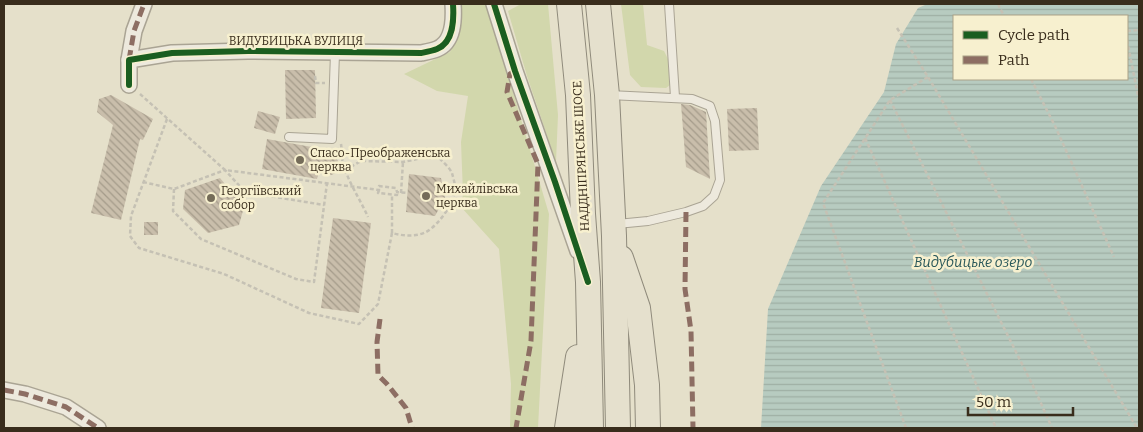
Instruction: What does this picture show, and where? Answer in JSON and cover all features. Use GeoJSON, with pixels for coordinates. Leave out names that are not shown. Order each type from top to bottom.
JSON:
{"type":"FeatureCollection","features":[{"type":"Feature","properties":{"kind":"main road","name":"НАДДНІПРЯНСЬКЕ ШОСЕ"},"geometry":{"type":"LineString","coordinates":[[569,4],[578,95],[588,288],[591,428]]}},
{"type":"Feature","properties":{"kind":"main road"},"geometry":{"type":"LineString","coordinates":[[598,4],[606,95],[613,230],[618,428]]}},
{"type":"Feature","properties":{"kind":"main road"},"geometry":{"type":"LineString","coordinates":[[613,230],[638,308],[647,385],[648,428]]}},
{"type":"Feature","properties":{"kind":"main road"},"geometry":{"type":"LineString","coordinates":[[567,428],[588,288]]}},
{"type":"Feature","properties":{"kind":"street"},"geometry":{"type":"LineString","coordinates":[[129,85],[129,60],[134,31],[144,4]]}},
{"type":"Feature","properties":{"kind":"street","name":"ВИДУБИЦЬКА ВУЛИЦЯ"},"geometry":{"type":"LineString","coordinates":[[129,60],[172,53],[248,51],[421,53],[439,48],[448,39],[454,22],[453,4]]}},
{"type":"Feature","properties":{"kind":"street"},"geometry":{"type":"LineString","coordinates":[[494,4],[515,71],[572,233],[588,288]]}},
{"type":"Feature","properties":{"kind":"street"},"geometry":{"type":"LineString","coordinates":[[4,390],[25,394],[66,407],[98,428]]}},
{"type":"Feature","properties":{"kind":"lane"},"geometry":{"type":"LineString","coordinates":[[669,4],[675,97]]}},
{"type":"Feature","properties":{"kind":"lane"},"geometry":{"type":"LineString","coordinates":[[289,137],[332,139],[334,53]]}},
{"type":"Feature","properties":{"kind":"lane"},"geometry":{"type":"LineString","coordinates":[[606,95],[675,97],[692,99],[710,106],[715,122],[720,180],[714,196],[703,206],[613,230]]}},
{"type":"Feature","properties":{"kind":"path"},"geometry":{"type":"LineString","coordinates":[[897,28],[928,76],[1137,428]]}},
{"type":"Feature","properties":{"kind":"path"},"geometry":{"type":"LineString","coordinates":[[1128,45],[1139,101]]}},
{"type":"Feature","properties":{"kind":"path"},"geometry":{"type":"LineString","coordinates":[[906,428],[824,203],[890,100],[928,76]]}},
{"type":"Feature","properties":{"kind":"path"},"geometry":{"type":"LineString","coordinates":[[1032,80],[1055,126],[1114,257]]}},
{"type":"Feature","properties":{"kind":"path"},"geometry":{"type":"LineString","coordinates":[[129,85],[225,170],[245,192],[324,205]]}},
{"type":"Feature","properties":{"kind":"path"},"geometry":{"type":"LineString","coordinates":[[890,100],[1052,428]]}},
{"type":"Feature","properties":{"kind":"path"},"geometry":{"type":"LineString","coordinates":[[167,119],[131,216],[130,236],[139,248],[224,274],[310,313],[359,324],[378,304],[392,233],[392,195]]}},
{"type":"Feature","properties":{"kind":"path"},"geometry":{"type":"LineString","coordinates":[[865,138],[996,428]]}},
{"type":"Feature","properties":{"kind":"path"},"geometry":{"type":"LineString","coordinates":[[340,140],[345,170],[368,217]]}},
{"type":"Feature","properties":{"kind":"path"},"geometry":{"type":"LineString","coordinates":[[345,170],[361,161],[403,162],[422,158],[439,158],[451,171],[455,187],[452,200],[438,222],[426,232],[416,235],[392,233]]}},
{"type":"Feature","properties":{"kind":"path"},"geometry":{"type":"LineString","coordinates":[[401,192],[403,162]]}},
{"type":"Feature","properties":{"kind":"path"},"geometry":{"type":"LineString","coordinates":[[143,182],[174,189],[225,170],[379,190]]}},
{"type":"Feature","properties":{"kind":"path"},"geometry":{"type":"LineString","coordinates":[[174,189],[173,211],[201,239],[296,279],[314,282],[327,183]]}},
{"type":"Feature","properties":{"kind":"path"},"geometry":{"type":"LineString","coordinates":[[379,190],[379,186],[396,188],[397,192]]}},
{"type":"Feature","properties":{"kind":"path"},"geometry":{"type":"LineString","coordinates":[[379,190],[378,193],[392,195],[397,195],[397,192],[408,193]]}},
{"type":"Feature","properties":{"kind":"green space"},"geometry":{"type":"Polygon","coordinates":[[[458,4],[487,4],[549,214],[538,428],[510,428],[511,384],[499,249],[461,207],[463,194],[461,142],[468,96],[437,91],[404,74],[450,52],[461,26],[458,4]]]}},
{"type":"Feature","properties":{"kind":"green space"},"geometry":{"type":"Polygon","coordinates":[[[521,4],[548,4],[558,115],[556,162],[527,76],[508,11],[521,4]]]}},
{"type":"Feature","properties":{"kind":"green space"},"geometry":{"type":"Polygon","coordinates":[[[621,4],[643,4],[647,45],[664,51],[668,59],[670,85],[666,88],[641,87],[630,75],[621,4]]]}},
{"type":"Feature","properties":{"kind":"water","name":"Видубицьке озеро"},"geometry":{"type":"Polygon","coordinates":[[[926,4],[1139,4],[1139,428],[761,428],[768,309],[821,186],[884,92],[896,44],[918,8],[926,4]]]}},
{"type":"Feature","properties":{"kind":"building"},"geometry":{"type":"Polygon","coordinates":[[[285,70],[315,70],[316,118],[286,119],[285,70]]]}},
{"type":"Feature","properties":{"kind":"building"},"geometry":{"type":"Polygon","coordinates":[[[111,95],[153,119],[143,140],[140,139],[121,220],[91,213],[113,125],[97,112],[99,99],[111,95]]]}},
{"type":"Feature","properties":{"kind":"building"},"geometry":{"type":"Polygon","coordinates":[[[681,104],[690,105],[706,112],[710,179],[686,167],[681,104]]]}},
{"type":"Feature","properties":{"kind":"building"},"geometry":{"type":"Polygon","coordinates":[[[757,108],[759,150],[729,151],[727,109],[757,108]]]}},
{"type":"Feature","properties":{"kind":"building"},"geometry":{"type":"Polygon","coordinates":[[[258,111],[280,117],[275,134],[254,128],[258,111]]]}},
{"type":"Feature","properties":{"kind":"building","name":"Спасо-Преображенська церква"},"geometry":{"type":"Polygon","coordinates":[[[267,139],[323,149],[322,157],[335,157],[339,162],[340,169],[331,175],[319,172],[317,179],[262,169],[267,139]]]}},
{"type":"Feature","properties":{"kind":"building","name":"Михайлівська церква"},"geometry":{"type":"Polygon","coordinates":[[[409,174],[441,178],[445,198],[435,216],[406,212],[409,174]]]}},
{"type":"Feature","properties":{"kind":"building","name":"Георгіївський собор"},"geometry":{"type":"Polygon","coordinates":[[[220,178],[244,207],[239,225],[208,233],[183,209],[185,190],[220,178]]]}},
{"type":"Feature","properties":{"kind":"building"},"geometry":{"type":"Polygon","coordinates":[[[333,218],[371,223],[359,313],[321,308],[333,218]]]}},
{"type":"Feature","properties":{"kind":"building"},"geometry":{"type":"Polygon","coordinates":[[[144,222],[158,222],[158,235],[144,235],[144,222]]]}},
{"type":"Feature","properties":{"kind":"marked path"},"geometry":{"type":"LineString","coordinates":[[129,60],[134,31],[144,4]]}},
{"type":"Feature","properties":{"kind":"marked path"},"geometry":{"type":"LineString","coordinates":[[515,71],[510,74],[507,92],[538,164],[531,341],[516,428]]}},
{"type":"Feature","properties":{"kind":"marked path"},"geometry":{"type":"LineString","coordinates":[[686,212],[685,289],[691,331],[693,428]]}},
{"type":"Feature","properties":{"kind":"marked path"},"geometry":{"type":"LineString","coordinates":[[380,319],[377,342],[378,375],[406,408],[412,428]]}},
{"type":"Feature","properties":{"kind":"marked path"},"geometry":{"type":"LineString","coordinates":[[4,390],[25,394],[66,407],[98,428]]}},
{"type":"Feature","properties":{"kind":"cycle path"},"geometry":{"type":"LineString","coordinates":[[129,85],[129,60],[172,53],[248,51],[421,53],[431,51],[443,46],[450,36],[453,23],[453,4]]}},
{"type":"Feature","properties":{"kind":"cycle path"},"geometry":{"type":"LineString","coordinates":[[494,4],[515,71],[555,182],[588,282]]}},
{"type":"Feature","properties":{"kind":"place","name":"Спасо-Преображенська церква"},"geometry":{"type":"Point","coordinates":[300,160]}},
{"type":"Feature","properties":{"kind":"place","name":"Михайлівська церква"},"geometry":{"type":"Point","coordinates":[426,196]}},
{"type":"Feature","properties":{"kind":"place","name":"Георгіївський собор"},"geometry":{"type":"Point","coordinates":[211,198]}}]}
